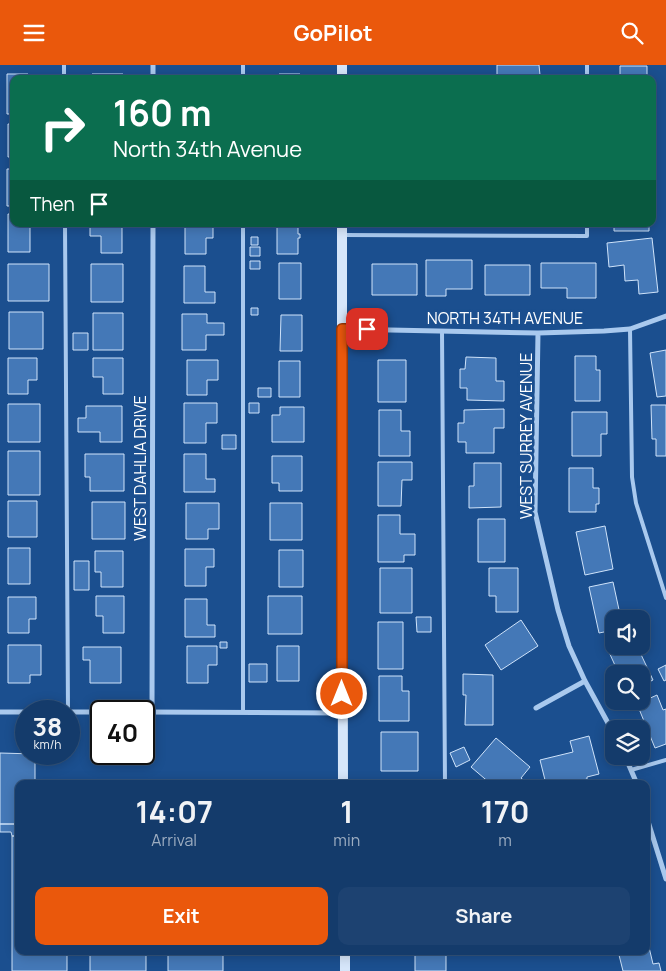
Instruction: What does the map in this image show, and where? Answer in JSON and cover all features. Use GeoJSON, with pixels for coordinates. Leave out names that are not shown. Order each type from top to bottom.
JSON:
{"type":"FeatureCollection","features":[{"type":"Feature","properties":{"kind":"street","name":"WEST DAHLIA DRIVE"},"geometry":{"type":"LineString","coordinates":[[152,227],[152,700]]}},
{"type":"Feature","properties":{"kind":"street"},"geometry":{"type":"LineString","coordinates":[[342,227],[343,780]]}},
{"type":"Feature","properties":{"kind":"street","name":"NORTH 34TH AVENUE"},"geometry":{"type":"LineString","coordinates":[[342,329],[538,333],[604,331],[630,329],[666,316]]}},
{"type":"Feature","properties":{"kind":"street","name":"WEST SURREY AVENUE"},"geometry":{"type":"LineString","coordinates":[[538,333],[535,512],[558,611],[569,646],[606,720]]}},
{"type":"Feature","properties":{"kind":"street"},"geometry":{"type":"LineString","coordinates":[[536,708],[585,681]]}},
{"type":"Feature","properties":{"kind":"street"},"geometry":{"type":"LineString","coordinates":[[0,713],[15,713]]}},
{"type":"Feature","properties":{"kind":"street"},"geometry":{"type":"LineString","coordinates":[[155,713],[342,713]]}},
{"type":"Feature","properties":{"kind":"street"},"geometry":{"type":"LineString","coordinates":[[629,765],[636,780]]}},
{"type":"Feature","properties":{"kind":"street"},"geometry":{"type":"LineString","coordinates":[[650,828],[666,879]]}},
{"type":"Feature","properties":{"kind":"street"},"geometry":{"type":"LineString","coordinates":[[344,955],[345,971]]}},
{"type":"Feature","properties":{"kind":"lane"},"geometry":{"type":"LineString","coordinates":[[65,227],[68,700]]}},
{"type":"Feature","properties":{"kind":"lane"},"geometry":{"type":"LineString","coordinates":[[243,227],[243,713]]}},
{"type":"Feature","properties":{"kind":"lane"},"geometry":{"type":"LineString","coordinates":[[342,235],[587,236],[587,227]]}},
{"type":"Feature","properties":{"kind":"lane"},"geometry":{"type":"LineString","coordinates":[[630,329],[632,477],[636,503],[666,599]]}},
{"type":"Feature","properties":{"kind":"lane"},"geometry":{"type":"LineString","coordinates":[[442,331],[445,780]]}},
{"type":"Feature","properties":{"kind":"lane"},"geometry":{"type":"LineString","coordinates":[[631,770],[666,760]]}},
{"type":"Feature","properties":{"kind":"building"},"geometry":{"type":"Polygon","coordinates":[[[497,65],[539,65],[540,75],[497,75],[497,65]]]}},
{"type":"Feature","properties":{"kind":"building"},"geometry":{"type":"Polygon","coordinates":[[[620,66],[647,66],[647,75],[620,75],[620,66]]]}},
{"type":"Feature","properties":{"kind":"building"},"geometry":{"type":"Polygon","coordinates":[[[7,74],[28,74],[10,75],[10,114],[7,114],[7,74]]]}},
{"type":"Feature","properties":{"kind":"building"},"geometry":{"type":"Polygon","coordinates":[[[92,74],[123,74],[123,75],[92,74]]]}},
{"type":"Feature","properties":{"kind":"building"},"geometry":{"type":"Polygon","coordinates":[[[279,74],[300,74],[300,75],[279,74]]]}},
{"type":"Feature","properties":{"kind":"building"},"geometry":{"type":"Polygon","coordinates":[[[8,124],[10,124],[10,157],[8,157],[8,124]]]}},
{"type":"Feature","properties":{"kind":"building"},"geometry":{"type":"Polygon","coordinates":[[[7,169],[10,169],[10,206],[7,206],[7,169]]]}},
{"type":"Feature","properties":{"kind":"building"},"geometry":{"type":"Polygon","coordinates":[[[8,214],[10,214],[10,227],[30,227],[30,252],[8,252],[8,214]]]}},
{"type":"Feature","properties":{"kind":"building"},"geometry":{"type":"Polygon","coordinates":[[[90,227],[122,227],[122,253],[101,253],[101,236],[90,236],[90,227]]]}},
{"type":"Feature","properties":{"kind":"building"},"geometry":{"type":"Polygon","coordinates":[[[185,227],[213,227],[213,238],[206,238],[206,254],[185,254],[185,227]]]}},
{"type":"Feature","properties":{"kind":"building"},"geometry":{"type":"Polygon","coordinates":[[[277,227],[298,227],[300,238],[298,238],[298,254],[277,254],[277,227]]]}},
{"type":"Feature","properties":{"kind":"building"},"geometry":{"type":"Polygon","coordinates":[[[614,227],[649,227],[649,231],[614,231],[614,227]]]}},
{"type":"Feature","properties":{"kind":"building"},"geometry":{"type":"Polygon","coordinates":[[[251,237],[258,237],[258,245],[251,245],[251,237]]]}},
{"type":"Feature","properties":{"kind":"building"},"geometry":{"type":"Polygon","coordinates":[[[652,238],[658,292],[639,294],[638,280],[625,281],[624,265],[609,267],[607,243],[652,238]]]}},
{"type":"Feature","properties":{"kind":"building"},"geometry":{"type":"Polygon","coordinates":[[[250,247],[260,247],[260,256],[250,256],[250,247]]]}},
{"type":"Feature","properties":{"kind":"building"},"geometry":{"type":"Polygon","coordinates":[[[426,260],[472,260],[472,289],[446,289],[446,296],[426,296],[426,260]]]}},
{"type":"Feature","properties":{"kind":"building"},"geometry":{"type":"Polygon","coordinates":[[[250,261],[260,261],[260,269],[250,269],[250,261]]]}},
{"type":"Feature","properties":{"kind":"building"},"geometry":{"type":"Polygon","coordinates":[[[279,263],[301,263],[301,299],[279,299],[279,263]]]}},
{"type":"Feature","properties":{"kind":"building"},"geometry":{"type":"Polygon","coordinates":[[[541,263],[596,263],[596,298],[567,298],[567,288],[541,288],[541,263]]]}},
{"type":"Feature","properties":{"kind":"building"},"geometry":{"type":"Polygon","coordinates":[[[8,264],[49,264],[49,301],[8,301],[8,264]]]}},
{"type":"Feature","properties":{"kind":"building"},"geometry":{"type":"Polygon","coordinates":[[[91,264],[123,264],[123,302],[91,302],[91,264]]]}},
{"type":"Feature","properties":{"kind":"building"},"geometry":{"type":"Polygon","coordinates":[[[372,264],[417,264],[417,295],[372,295],[372,264]]]}},
{"type":"Feature","properties":{"kind":"building"},"geometry":{"type":"Polygon","coordinates":[[[485,265],[530,265],[530,295],[485,295],[485,265]]]}},
{"type":"Feature","properties":{"kind":"building"},"geometry":{"type":"Polygon","coordinates":[[[184,266],[205,266],[205,292],[215,292],[215,303],[184,303],[184,266]]]}},
{"type":"Feature","properties":{"kind":"building"},"geometry":{"type":"Polygon","coordinates":[[[251,308],[258,308],[258,315],[251,315],[251,308]]]}},
{"type":"Feature","properties":{"kind":"building"},"geometry":{"type":"Polygon","coordinates":[[[9,312],[43,312],[43,349],[9,349],[9,312]]]}},
{"type":"Feature","properties":{"kind":"building"},"geometry":{"type":"Polygon","coordinates":[[[93,313],[123,313],[123,350],[93,350],[93,313]]]}},
{"type":"Feature","properties":{"kind":"building"},"geometry":{"type":"Polygon","coordinates":[[[182,314],[207,314],[207,323],[224,323],[224,335],[206,335],[206,350],[182,350],[182,314]]]}},
{"type":"Feature","properties":{"kind":"building"},"geometry":{"type":"Polygon","coordinates":[[[281,315],[302,315],[302,351],[280,351],[281,315]]]}},
{"type":"Feature","properties":{"kind":"building"},"geometry":{"type":"Polygon","coordinates":[[[73,333],[88,333],[88,350],[73,350],[73,333]]]}},
{"type":"Feature","properties":{"kind":"building"},"geometry":{"type":"Polygon","coordinates":[[[666,350],[666,396],[657,397],[650,353],[666,350]]]}},
{"type":"Feature","properties":{"kind":"building"},"geometry":{"type":"Polygon","coordinates":[[[575,356],[596,356],[596,370],[600,370],[600,401],[575,401],[575,356]]]}},
{"type":"Feature","properties":{"kind":"building"},"geometry":{"type":"Polygon","coordinates":[[[466,357],[496,358],[496,381],[504,381],[504,401],[467,400],[467,388],[460,388],[460,369],[465,369],[466,357]]]}},
{"type":"Feature","properties":{"kind":"building"},"geometry":{"type":"Polygon","coordinates":[[[8,358],[37,358],[37,380],[28,380],[28,394],[8,394],[8,358]]]}},
{"type":"Feature","properties":{"kind":"building"},"geometry":{"type":"Polygon","coordinates":[[[93,358],[123,358],[123,394],[103,394],[103,377],[93,377],[93,358]]]}},
{"type":"Feature","properties":{"kind":"building"},"geometry":{"type":"Polygon","coordinates":[[[187,360],[218,360],[218,380],[207,380],[207,395],[187,395],[187,360]]]}},
{"type":"Feature","properties":{"kind":"building"},"geometry":{"type":"Polygon","coordinates":[[[378,360],[406,360],[406,402],[378,402],[378,360]]]}},
{"type":"Feature","properties":{"kind":"building"},"geometry":{"type":"Polygon","coordinates":[[[279,361],[300,361],[300,397],[279,397],[279,361]]]}},
{"type":"Feature","properties":{"kind":"building"},"geometry":{"type":"Polygon","coordinates":[[[258,388],[271,388],[271,397],[258,397],[258,388]]]}},
{"type":"Feature","properties":{"kind":"building"},"geometry":{"type":"Polygon","coordinates":[[[184,403],[217,403],[217,423],[206,423],[206,443],[184,443],[184,403]]]}},
{"type":"Feature","properties":{"kind":"building"},"geometry":{"type":"Polygon","coordinates":[[[249,403],[259,403],[259,413],[249,413],[249,403]]]}},
{"type":"Feature","properties":{"kind":"building"},"geometry":{"type":"Polygon","coordinates":[[[8,404],[40,404],[40,442],[8,442],[8,404]]]}},
{"type":"Feature","properties":{"kind":"building"},"geometry":{"type":"Polygon","coordinates":[[[651,405],[666,405],[666,456],[656,456],[656,439],[652,439],[651,405]]]}},
{"type":"Feature","properties":{"kind":"building"},"geometry":{"type":"Polygon","coordinates":[[[86,406],[122,406],[122,442],[100,442],[100,432],[78,432],[78,418],[86,418],[86,406]]]}},
{"type":"Feature","properties":{"kind":"building"},"geometry":{"type":"Polygon","coordinates":[[[280,407],[304,407],[304,442],[272,442],[272,415],[280,415],[280,407]]]}},
{"type":"Feature","properties":{"kind":"building"},"geometry":{"type":"Polygon","coordinates":[[[504,409],[504,428],[494,428],[494,453],[466,453],[466,442],[458,442],[458,423],[464,423],[464,410],[504,409]]]}},
{"type":"Feature","properties":{"kind":"building"},"geometry":{"type":"Polygon","coordinates":[[[379,410],[401,410],[401,431],[410,431],[410,456],[379,456],[379,410]]]}},
{"type":"Feature","properties":{"kind":"building"},"geometry":{"type":"Polygon","coordinates":[[[572,412],[607,412],[607,434],[601,434],[601,456],[572,456],[572,412]]]}},
{"type":"Feature","properties":{"kind":"building"},"geometry":{"type":"Polygon","coordinates":[[[222,435],[236,435],[236,449],[222,449],[222,435]]]}},
{"type":"Feature","properties":{"kind":"building"},"geometry":{"type":"Polygon","coordinates":[[[8,451],[40,451],[40,495],[8,495],[8,451]]]}},
{"type":"Feature","properties":{"kind":"building"},"geometry":{"type":"Polygon","coordinates":[[[85,454],[124,454],[124,491],[90,491],[90,477],[85,477],[85,454]]]}},
{"type":"Feature","properties":{"kind":"building"},"geometry":{"type":"Polygon","coordinates":[[[184,454],[206,454],[206,479],[215,479],[215,492],[184,492],[184,454]]]}},
{"type":"Feature","properties":{"kind":"building"},"geometry":{"type":"Polygon","coordinates":[[[272,456],[302,456],[302,491],[279,491],[279,483],[272,483],[272,456]]]}},
{"type":"Feature","properties":{"kind":"building"},"geometry":{"type":"Polygon","coordinates":[[[378,462],[412,462],[412,480],[402,480],[401,506],[378,506],[378,462]]]}},
{"type":"Feature","properties":{"kind":"building"},"geometry":{"type":"Polygon","coordinates":[[[474,463],[501,463],[501,507],[469,508],[469,486],[474,486],[474,463]]]}},
{"type":"Feature","properties":{"kind":"building"},"geometry":{"type":"Polygon","coordinates":[[[569,468],[593,468],[593,488],[599,488],[599,504],[596,504],[596,512],[569,512],[569,468]]]}},
{"type":"Feature","properties":{"kind":"building"},"geometry":{"type":"Polygon","coordinates":[[[8,501],[37,501],[37,537],[8,537],[8,501]]]}},
{"type":"Feature","properties":{"kind":"building"},"geometry":{"type":"Polygon","coordinates":[[[92,502],[125,502],[125,539],[92,539],[92,502]]]}},
{"type":"Feature","properties":{"kind":"building"},"geometry":{"type":"Polygon","coordinates":[[[186,503],[219,503],[219,529],[208,529],[208,539],[186,539],[186,503]]]}},
{"type":"Feature","properties":{"kind":"building"},"geometry":{"type":"Polygon","coordinates":[[[270,503],[302,503],[302,540],[270,540],[270,503]]]}},
{"type":"Feature","properties":{"kind":"building"},"geometry":{"type":"Polygon","coordinates":[[[378,515],[400,515],[400,534],[415,534],[415,555],[404,555],[404,562],[378,562],[378,515]]]}},
{"type":"Feature","properties":{"kind":"building"},"geometry":{"type":"Polygon","coordinates":[[[478,519],[505,519],[505,562],[478,562],[478,519]]]}},
{"type":"Feature","properties":{"kind":"building"},"geometry":{"type":"Polygon","coordinates":[[[605,526],[613,569],[585,575],[576,532],[605,526]]]}},
{"type":"Feature","properties":{"kind":"building"},"geometry":{"type":"Polygon","coordinates":[[[8,548],[30,548],[30,584],[8,584],[8,548]]]}},
{"type":"Feature","properties":{"kind":"building"},"geometry":{"type":"Polygon","coordinates":[[[185,549],[214,549],[214,567],[206,567],[206,586],[185,586],[185,549]]]}},
{"type":"Feature","properties":{"kind":"building"},"geometry":{"type":"Polygon","coordinates":[[[279,550],[303,550],[303,587],[279,587],[279,550]]]}},
{"type":"Feature","properties":{"kind":"building"},"geometry":{"type":"Polygon","coordinates":[[[95,551],[123,551],[123,587],[101,587],[101,572],[95,572],[95,551]]]}},
{"type":"Feature","properties":{"kind":"building"},"geometry":{"type":"Polygon","coordinates":[[[74,561],[89,561],[89,590],[74,590],[74,561]]]}},
{"type":"Feature","properties":{"kind":"building"},"geometry":{"type":"Polygon","coordinates":[[[380,568],[412,568],[412,613],[380,613],[380,568]]]}},
{"type":"Feature","properties":{"kind":"building"},"geometry":{"type":"Polygon","coordinates":[[[489,568],[518,568],[518,612],[496,612],[496,596],[489,596],[489,568]]]}},
{"type":"Feature","properties":{"kind":"building"},"geometry":{"type":"Polygon","coordinates":[[[613,582],[619,610],[605,610],[605,632],[599,633],[589,587],[613,582]]]}},
{"type":"Feature","properties":{"kind":"building"},"geometry":{"type":"Polygon","coordinates":[[[96,596],[124,596],[124,633],[103,633],[103,616],[96,616],[96,596]]]}},
{"type":"Feature","properties":{"kind":"building"},"geometry":{"type":"Polygon","coordinates":[[[268,596],[302,596],[302,634],[268,634],[268,596]]]}},
{"type":"Feature","properties":{"kind":"building"},"geometry":{"type":"Polygon","coordinates":[[[8,597],[36,597],[36,619],[29,619],[29,633],[8,633],[8,597]]]}},
{"type":"Feature","properties":{"kind":"building"},"geometry":{"type":"Polygon","coordinates":[[[185,599],[207,599],[207,625],[215,625],[215,637],[185,637],[185,599]]]}},
{"type":"Feature","properties":{"kind":"building"},"geometry":{"type":"Polygon","coordinates":[[[416,617],[431,617],[431,632],[417,632],[416,617]]]}},
{"type":"Feature","properties":{"kind":"building"},"geometry":{"type":"Polygon","coordinates":[[[521,620],[538,646],[501,670],[485,645],[521,620]]]}},
{"type":"Feature","properties":{"kind":"building"},"geometry":{"type":"Polygon","coordinates":[[[378,622],[403,622],[403,669],[378,669],[378,622]]]}},
{"type":"Feature","properties":{"kind":"building"},"geometry":{"type":"Polygon","coordinates":[[[220,642],[227,642],[227,648],[220,648],[220,642]]]}},
{"type":"Feature","properties":{"kind":"building"},"geometry":{"type":"Polygon","coordinates":[[[8,645],[41,645],[41,675],[30,675],[30,683],[8,683],[8,645]]]}},
{"type":"Feature","properties":{"kind":"building"},"geometry":{"type":"Polygon","coordinates":[[[187,646],[217,646],[217,665],[208,665],[208,683],[187,683],[187,646]]]}},
{"type":"Feature","properties":{"kind":"building"},"geometry":{"type":"Polygon","coordinates":[[[277,646],[299,646],[299,681],[277,681],[277,646]]]}},
{"type":"Feature","properties":{"kind":"building"},"geometry":{"type":"Polygon","coordinates":[[[83,647],[121,647],[121,683],[90,683],[90,660],[83,660],[83,647]]]}},
{"type":"Feature","properties":{"kind":"building"},"geometry":{"type":"Polygon","coordinates":[[[610,655],[641,655],[646,665],[615,665],[610,655]]]}},
{"type":"Feature","properties":{"kind":"building"},"geometry":{"type":"Polygon","coordinates":[[[249,664],[267,664],[267,682],[249,682],[249,664]]]}},
{"type":"Feature","properties":{"kind":"building"},"geometry":{"type":"Polygon","coordinates":[[[666,665],[666,680],[664,681],[658,669],[666,665]]]}},
{"type":"Feature","properties":{"kind":"building"},"geometry":{"type":"Polygon","coordinates":[[[463,674],[493,675],[493,725],[465,725],[466,695],[463,695],[463,674]]]}},
{"type":"Feature","properties":{"kind":"building"},"geometry":{"type":"Polygon","coordinates":[[[379,676],[402,676],[402,691],[409,691],[409,721],[379,721],[379,676]]]}},
{"type":"Feature","properties":{"kind":"building"},"geometry":{"type":"Polygon","coordinates":[[[657,695],[663,710],[666,709],[666,744],[655,748],[650,736],[650,720],[644,720],[639,710],[650,710],[650,698],[657,695]]]}},
{"type":"Feature","properties":{"kind":"building"},"geometry":{"type":"Polygon","coordinates":[[[381,732],[418,732],[418,771],[381,771],[381,732]]]}},
{"type":"Feature","properties":{"kind":"building"},"geometry":{"type":"Polygon","coordinates":[[[589,736],[599,774],[583,780],[545,780],[540,760],[573,752],[570,741],[589,736]]]}},
{"type":"Feature","properties":{"kind":"building"},"geometry":{"type":"Polygon","coordinates":[[[496,738],[530,767],[521,778],[523,780],[486,780],[471,767],[496,738]]]}},
{"type":"Feature","properties":{"kind":"building"},"geometry":{"type":"Polygon","coordinates":[[[464,747],[470,760],[456,767],[450,753],[464,747]]]}},
{"type":"Feature","properties":{"kind":"building"},"geometry":{"type":"Polygon","coordinates":[[[0,753],[15,753],[15,765],[35,765],[35,780],[15,780],[15,824],[0,824],[0,753]]]}},
{"type":"Feature","properties":{"kind":"building"},"geometry":{"type":"Polygon","coordinates":[[[0,824],[15,824],[15,836],[12,836],[11,832],[0,832],[0,824]]]}},
{"type":"Feature","properties":{"kind":"building"},"geometry":{"type":"Polygon","coordinates":[[[12,836],[15,836],[15,955],[67,955],[67,971],[12,971],[12,836]]]}},
{"type":"Feature","properties":{"kind":"building"},"geometry":{"type":"Polygon","coordinates":[[[650,951],[653,964],[659,963],[661,971],[623,971],[619,955],[650,955],[650,951]]]}},
{"type":"Feature","properties":{"kind":"building"},"geometry":{"type":"Polygon","coordinates":[[[90,955],[146,955],[146,971],[90,971],[90,955]]]}},
{"type":"Feature","properties":{"kind":"building"},"geometry":{"type":"Polygon","coordinates":[[[168,955],[223,955],[223,971],[168,971],[168,955]]]}},
{"type":"Feature","properties":{"kind":"building"},"geometry":{"type":"Polygon","coordinates":[[[415,955],[446,955],[446,971],[415,971],[415,955]]]}},
{"type":"Feature","properties":{"kind":"route"},"geometry":{"type":"LineString","coordinates":[[342,694],[342,329],[367,329]]}}]}
